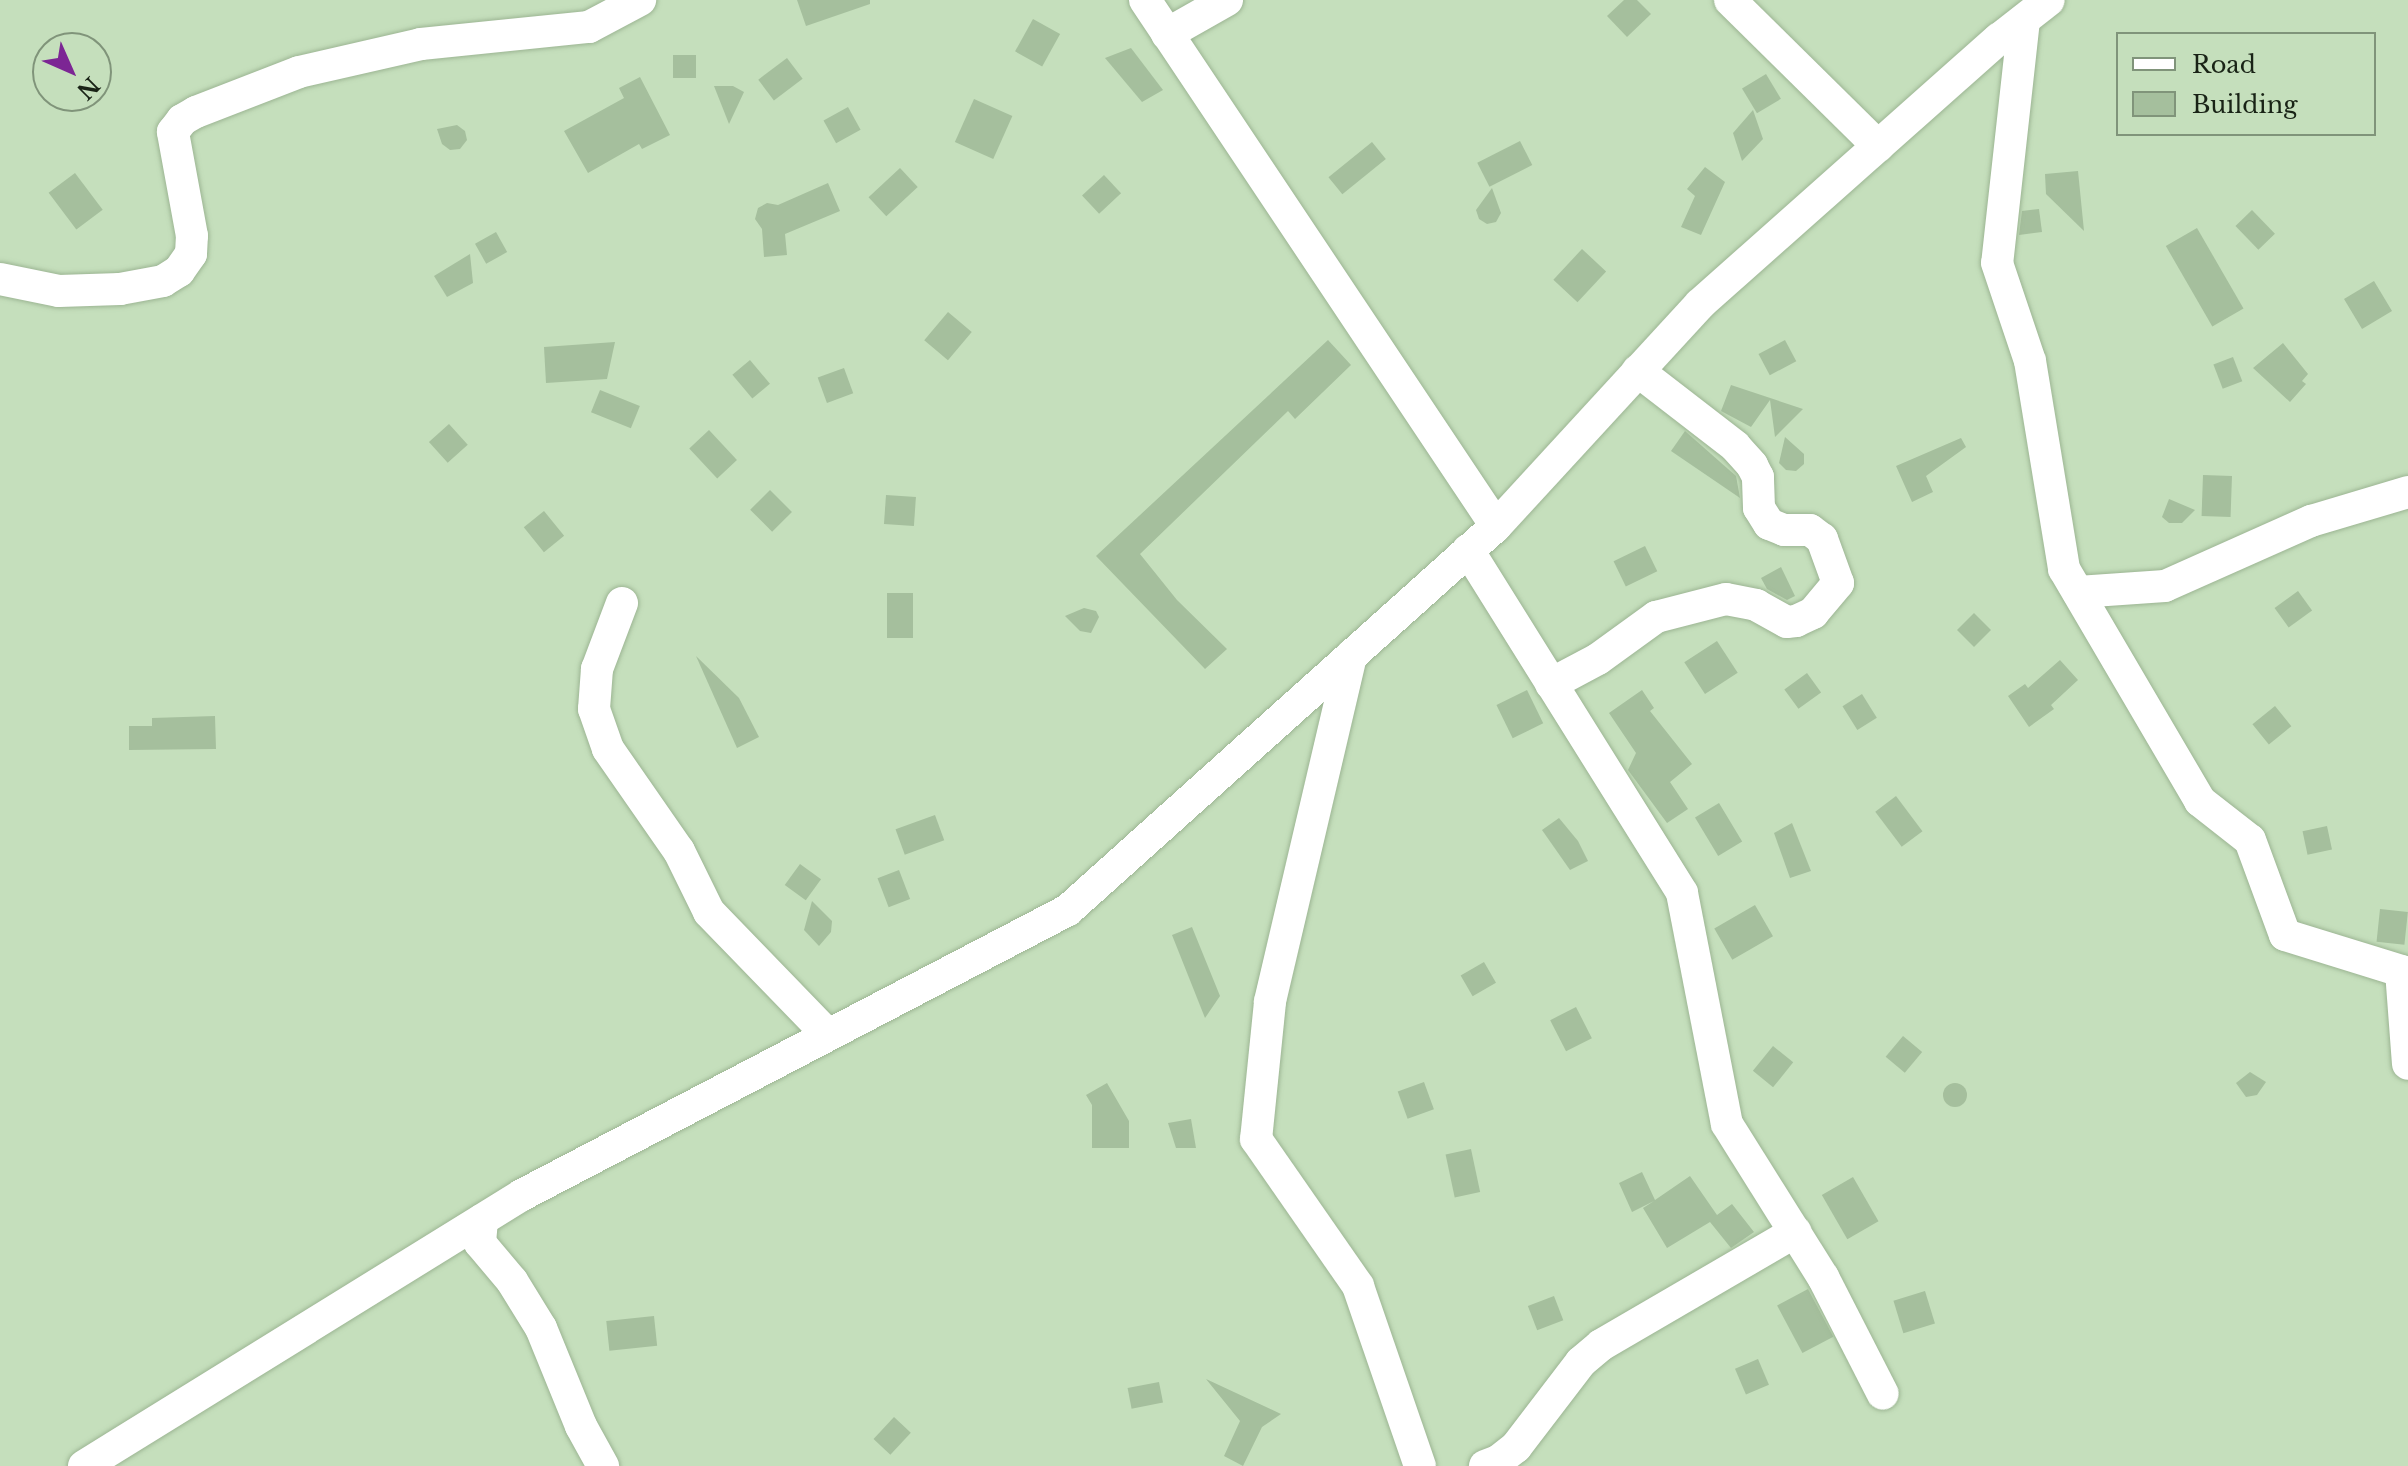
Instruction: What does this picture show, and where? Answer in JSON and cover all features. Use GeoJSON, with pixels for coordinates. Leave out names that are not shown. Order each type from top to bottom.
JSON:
{"type":"FeatureCollection","features":[{"type":"Feature","properties":{"kind":"street"},"geometry":{"type":"LineString","coordinates":[[0,279],[59,291],[120,289],[163,281],[179,271],[191,254],[192,236],[173,132],[182,120],[196,112],[299,72],[421,44],[589,27],[640,0]]}},
{"type":"Feature","properties":{"kind":"street"},"geometry":{"type":"LineString","coordinates":[[1145,0],[1496,526]]}},
{"type":"Feature","properties":{"kind":"street"},"geometry":{"type":"LineString","coordinates":[[1167,34],[1227,0]]}},
{"type":"Feature","properties":{"kind":"street"},"geometry":{"type":"LineString","coordinates":[[1730,0],[1878,146]]}},
{"type":"Feature","properties":{"kind":"street"},"geometry":{"type":"LineString","coordinates":[[84,1466],[522,1195],[1068,910],[1496,526],[1700,304],[2049,0]]}},
{"type":"Feature","properties":{"kind":"street"},"geometry":{"type":"LineString","coordinates":[[2024,20],[1997,263],[2030,361],[2064,569],[2200,801],[2250,840],[2285,935],[2404,972],[2408,1064]]}},
{"type":"Feature","properties":{"kind":"street"},"geometry":{"type":"LineString","coordinates":[[1551,684],[1598,659],[1656,617],[1726,599],[1756,605],[1787,622],[1796,621],[1813,613],[1838,583],[1822,539],[1810,530],[1784,530],[1769,524],[1759,508],[1758,477],[1735,446],[1638,371]]}},
{"type":"Feature","properties":{"kind":"street"},"geometry":{"type":"LineString","coordinates":[[2078,592],[2165,586],[2311,521],[2408,492]]}},
{"type":"Feature","properties":{"kind":"street"},"geometry":{"type":"LineString","coordinates":[[1468,550],[1682,893],[1727,1124],[1823,1277],[1883,1394]]}},
{"type":"Feature","properties":{"kind":"street"},"geometry":{"type":"LineString","coordinates":[[622,603],[597,669],[594,709],[608,749],[679,851],[709,912],[828,1035]]}},
{"type":"Feature","properties":{"kind":"street"},"geometry":{"type":"LineString","coordinates":[[1351,656],[1270,1002],[1256,1139],[1358,1286],[1420,1466]]}},
{"type":"Feature","properties":{"kind":"street"},"geometry":{"type":"LineString","coordinates":[[482,1220],[480,1243],[512,1281],[541,1328],[581,1426],[603,1466]]}},
{"type":"Feature","properties":{"kind":"street"},"geometry":{"type":"LineString","coordinates":[[1485,1466],[1498,1461],[1516,1447],[1581,1362],[1601,1345],[1795,1232]]}},
{"type":"Feature","properties":{"kind":"building"},"geometry":{"type":"Polygon","coordinates":[[[797,0],[870,0],[870,4],[806,26],[797,0]]]}},
{"type":"Feature","properties":{"kind":"building"},"geometry":{"type":"Polygon","coordinates":[[[1624,0],[1637,0],[1651,14],[1627,37],[1607,16],[1624,0]]]}},
{"type":"Feature","properties":{"kind":"building"},"geometry":{"type":"Polygon","coordinates":[[[1033,19],[1060,34],[1042,66],[1015,51],[1033,19]]]}},
{"type":"Feature","properties":{"kind":"building"},"geometry":{"type":"Polygon","coordinates":[[[1131,48],[1163,90],[1142,102],[1105,58],[1131,48]]]}},
{"type":"Feature","properties":{"kind":"building"},"geometry":{"type":"Polygon","coordinates":[[[673,55],[696,55],[696,78],[673,78],[673,55]]]}},
{"type":"Feature","properties":{"kind":"building"},"geometry":{"type":"Polygon","coordinates":[[[787,58],[803,79],[774,100],[758,80],[787,58]]]}},
{"type":"Feature","properties":{"kind":"building"},"geometry":{"type":"Polygon","coordinates":[[[1766,74],[1781,99],[1757,113],[1742,88],[1766,74]]]}},
{"type":"Feature","properties":{"kind":"building"},"geometry":{"type":"Polygon","coordinates":[[[640,77],[670,135],[642,149],[639,144],[588,173],[564,131],[624,98],[619,88],[640,77]]]}},
{"type":"Feature","properties":{"kind":"building"},"geometry":{"type":"Polygon","coordinates":[[[714,86],[733,86],[744,92],[729,124],[714,86]]]}},
{"type":"Feature","properties":{"kind":"building"},"geometry":{"type":"Polygon","coordinates":[[[974,99],[1012,116],[993,159],[955,142],[974,99]]]}},
{"type":"Feature","properties":{"kind":"building"},"geometry":{"type":"Polygon","coordinates":[[[848,107],[861,130],[836,143],[824,121],[848,107]]]}},
{"type":"Feature","properties":{"kind":"building"},"geometry":{"type":"Polygon","coordinates":[[[1753,110],[1763,139],[1742,161],[1733,133],[1753,110]]]}},
{"type":"Feature","properties":{"kind":"building"},"geometry":{"type":"Polygon","coordinates":[[[457,125],[465,131],[467,140],[460,149],[450,150],[442,144],[437,129],[457,125]]]}},
{"type":"Feature","properties":{"kind":"building"},"geometry":{"type":"Polygon","coordinates":[[[1520,141],[1532,165],[1489,187],[1477,163],[1520,141]]]}},
{"type":"Feature","properties":{"kind":"building"},"geometry":{"type":"Polygon","coordinates":[[[1372,142],[1386,159],[1342,194],[1328,177],[1372,142]]]}},
{"type":"Feature","properties":{"kind":"building"},"geometry":{"type":"Polygon","coordinates":[[[1705,167],[1725,182],[1701,235],[1681,227],[1695,196],[1687,189],[1705,167]]]}},
{"type":"Feature","properties":{"kind":"building"},"geometry":{"type":"Polygon","coordinates":[[[900,168],[918,187],[886,216],[869,197],[900,168]]]}},
{"type":"Feature","properties":{"kind":"building"},"geometry":{"type":"Polygon","coordinates":[[[2078,171],[2084,231],[2046,194],[2045,174],[2078,171]]]}},
{"type":"Feature","properties":{"kind":"building"},"geometry":{"type":"Polygon","coordinates":[[[75,173],[103,210],[76,230],[49,193],[75,173]]]}},
{"type":"Feature","properties":{"kind":"building"},"geometry":{"type":"Polygon","coordinates":[[[1104,175],[1121,193],[1099,214],[1082,195],[1104,175]]]}},
{"type":"Feature","properties":{"kind":"building"},"geometry":{"type":"Polygon","coordinates":[[[828,183],[840,211],[785,234],[787,255],[764,257],[762,229],[755,219],[758,208],[767,203],[778,205],[828,183]]]}},
{"type":"Feature","properties":{"kind":"building"},"geometry":{"type":"Polygon","coordinates":[[[1492,188],[1501,213],[1496,222],[1487,224],[1479,219],[1476,210],[1492,188]]]}},
{"type":"Feature","properties":{"kind":"building"},"geometry":{"type":"Polygon","coordinates":[[[2039,209],[2042,232],[2019,235],[2022,211],[2039,209]]]}},
{"type":"Feature","properties":{"kind":"building"},"geometry":{"type":"Polygon","coordinates":[[[2252,210],[2275,234],[2258,250],[2235,226],[2252,210]]]}},
{"type":"Feature","properties":{"kind":"building"},"geometry":{"type":"Polygon","coordinates":[[[2197,228],[2244,309],[2212,327],[2166,246],[2197,228]]]}},
{"type":"Feature","properties":{"kind":"building"},"geometry":{"type":"Polygon","coordinates":[[[496,232],[507,252],[486,264],[475,244],[496,232]]]}},
{"type":"Feature","properties":{"kind":"building"},"geometry":{"type":"Polygon","coordinates":[[[1582,249],[1606,272],[1577,302],[1553,280],[1582,249]]]}},
{"type":"Feature","properties":{"kind":"building"},"geometry":{"type":"Polygon","coordinates":[[[470,254],[473,283],[447,297],[434,276],[470,254]]]}},
{"type":"Feature","properties":{"kind":"building"},"geometry":{"type":"Polygon","coordinates":[[[2374,281],[2392,311],[2362,329],[2344,299],[2374,281]]]}},
{"type":"Feature","properties":{"kind":"building"},"geometry":{"type":"Polygon","coordinates":[[[948,312],[972,332],[948,360],[924,340],[948,312]]]}},
{"type":"Feature","properties":{"kind":"building"},"geometry":{"type":"Polygon","coordinates":[[[1328,340],[1351,365],[1295,419],[1288,411],[1140,554],[1177,600],[1227,649],[1205,669],[1096,556],[1328,340]]]}},
{"type":"Feature","properties":{"kind":"building"},"geometry":{"type":"Polygon","coordinates":[[[1785,340],[1796,361],[1770,375],[1759,354],[1785,340]]]}},
{"type":"Feature","properties":{"kind":"building"},"geometry":{"type":"Polygon","coordinates":[[[615,342],[607,379],[546,383],[544,347],[615,342]]]}},
{"type":"Feature","properties":{"kind":"building"},"geometry":{"type":"Polygon","coordinates":[[[2283,343],[2308,374],[2302,381],[2306,384],[2290,402],[2253,368],[2283,343]]]}},
{"type":"Feature","properties":{"kind":"building"},"geometry":{"type":"Polygon","coordinates":[[[2233,357],[2242,381],[2223,389],[2213,365],[2233,357]]]}},
{"type":"Feature","properties":{"kind":"building"},"geometry":{"type":"Polygon","coordinates":[[[750,360],[770,384],[752,399],[732,375],[750,360]]]}},
{"type":"Feature","properties":{"kind":"building"},"geometry":{"type":"Polygon","coordinates":[[[844,368],[853,393],[827,403],[818,378],[844,368]]]}},
{"type":"Feature","properties":{"kind":"building"},"geometry":{"type":"Polygon","coordinates":[[[1731,385],[1803,409],[1775,437],[1770,400],[1751,427],[1721,411],[1731,385]]]}},
{"type":"Feature","properties":{"kind":"building"},"geometry":{"type":"Polygon","coordinates":[[[600,390],[640,406],[631,428],[591,412],[600,390]]]}},
{"type":"Feature","properties":{"kind":"building"},"geometry":{"type":"Polygon","coordinates":[[[449,424],[468,445],[448,463],[429,442],[449,424]]]}},
{"type":"Feature","properties":{"kind":"building"},"geometry":{"type":"Polygon","coordinates":[[[709,430],[737,460],[717,478],[689,448],[709,430]]]}},
{"type":"Feature","properties":{"kind":"building"},"geometry":{"type":"Polygon","coordinates":[[[1685,431],[1736,476],[1740,498],[1671,451],[1685,431]]]}},
{"type":"Feature","properties":{"kind":"building"},"geometry":{"type":"Polygon","coordinates":[[[1785,437],[1804,454],[1804,464],[1796,471],[1786,470],[1779,463],[1785,437]]]}},
{"type":"Feature","properties":{"kind":"building"},"geometry":{"type":"Polygon","coordinates":[[[1961,438],[1966,447],[1926,476],[1933,492],[1912,502],[1896,466],[1961,438]]]}},
{"type":"Feature","properties":{"kind":"building"},"geometry":{"type":"Polygon","coordinates":[[[2203,475],[2232,476],[2231,517],[2202,516],[2203,475]]]}},
{"type":"Feature","properties":{"kind":"building"},"geometry":{"type":"Polygon","coordinates":[[[770,490],[792,512],[772,532],[750,510],[770,490]]]}},
{"type":"Feature","properties":{"kind":"building"},"geometry":{"type":"Polygon","coordinates":[[[886,495],[916,497],[914,526],[884,524],[886,495]]]}},
{"type":"Feature","properties":{"kind":"building"},"geometry":{"type":"Polygon","coordinates":[[[2169,499],[2195,510],[2182,523],[2169,523],[2162,517],[2169,499]]]}},
{"type":"Feature","properties":{"kind":"building"},"geometry":{"type":"Polygon","coordinates":[[[544,511],[564,536],[544,552],[524,527],[544,511]]]}},
{"type":"Feature","properties":{"kind":"building"},"geometry":{"type":"Polygon","coordinates":[[[1645,546],[1657,571],[1626,587],[1614,561],[1645,546]]]}},
{"type":"Feature","properties":{"kind":"building"},"geometry":{"type":"Polygon","coordinates":[[[1781,567],[1795,596],[1787,600],[1767,589],[1761,578],[1781,567]]]}},
{"type":"Feature","properties":{"kind":"building"},"geometry":{"type":"Polygon","coordinates":[[[2298,591],[2312,610],[2289,627],[2275,608],[2298,591]]]}},
{"type":"Feature","properties":{"kind":"building"},"geometry":{"type":"Polygon","coordinates":[[[887,593],[913,593],[913,638],[887,638],[887,593]]]}},
{"type":"Feature","properties":{"kind":"building"},"geometry":{"type":"Polygon","coordinates":[[[1084,608],[1096,611],[1099,617],[1091,633],[1080,631],[1065,616],[1084,608]]]}},
{"type":"Feature","properties":{"kind":"building"},"geometry":{"type":"Polygon","coordinates":[[[1974,613],[1991,630],[1974,647],[1957,630],[1974,613]]]}},
{"type":"Feature","properties":{"kind":"building"},"geometry":{"type":"Polygon","coordinates":[[[1717,641],[1738,673],[1705,694],[1684,662],[1717,641]]]}},
{"type":"Feature","properties":{"kind":"building"},"geometry":{"type":"Polygon","coordinates":[[[696,656],[739,698],[759,737],[737,748],[696,656]]]}},
{"type":"Feature","properties":{"kind":"building"},"geometry":{"type":"Polygon","coordinates":[[[2060,660],[2078,680],[2051,705],[2054,709],[2029,727],[2008,696],[2025,684],[2028,688],[2060,660]]]}},
{"type":"Feature","properties":{"kind":"building"},"geometry":{"type":"Polygon","coordinates":[[[1807,673],[1821,692],[1798,709],[1784,689],[1807,673]]]}},
{"type":"Feature","properties":{"kind":"building"},"geometry":{"type":"Polygon","coordinates":[[[1527,690],[1543,723],[1513,738],[1496,705],[1527,690]]]}},
{"type":"Feature","properties":{"kind":"building"},"geometry":{"type":"Polygon","coordinates":[[[1642,690],[1654,708],[1650,711],[1692,764],[1670,782],[1688,809],[1667,823],[1628,770],[1636,753],[1609,713],[1642,690]]]}},
{"type":"Feature","properties":{"kind":"building"},"geometry":{"type":"Polygon","coordinates":[[[1862,694],[1877,718],[1857,730],[1842,706],[1862,694]]]}},
{"type":"Feature","properties":{"kind":"building"},"geometry":{"type":"Polygon","coordinates":[[[2275,706],[2291,726],[2269,744],[2252,724],[2275,706]]]}},
{"type":"Feature","properties":{"kind":"building"},"geometry":{"type":"Polygon","coordinates":[[[215,716],[216,749],[129,750],[129,726],[152,726],[152,718],[215,716]]]}},
{"type":"Feature","properties":{"kind":"building"},"geometry":{"type":"Polygon","coordinates":[[[1896,796],[1922,831],[1902,847],[1875,812],[1896,796]]]}},
{"type":"Feature","properties":{"kind":"building"},"geometry":{"type":"Polygon","coordinates":[[[1719,803],[1742,842],[1718,856],[1695,817],[1719,803]]]}},
{"type":"Feature","properties":{"kind":"building"},"geometry":{"type":"Polygon","coordinates":[[[935,815],[944,840],[905,855],[896,829],[935,815]]]}},
{"type":"Feature","properties":{"kind":"building"},"geometry":{"type":"Polygon","coordinates":[[[1559,818],[1578,841],[1588,861],[1570,870],[1542,830],[1559,818]]]}},
{"type":"Feature","properties":{"kind":"building"},"geometry":{"type":"Polygon","coordinates":[[[1792,823],[1811,871],[1790,878],[1774,833],[1792,823]]]}},
{"type":"Feature","properties":{"kind":"building"},"geometry":{"type":"Polygon","coordinates":[[[2327,826],[2332,849],[2308,855],[2303,831],[2327,826]]]}},
{"type":"Feature","properties":{"kind":"building"},"geometry":{"type":"Polygon","coordinates":[[[800,864],[821,879],[806,900],[785,885],[800,864]]]}},
{"type":"Feature","properties":{"kind":"building"},"geometry":{"type":"Polygon","coordinates":[[[899,870],[910,899],[889,907],[878,878],[899,870]]]}},
{"type":"Feature","properties":{"kind":"building"},"geometry":{"type":"Polygon","coordinates":[[[812,901],[832,921],[831,932],[819,946],[804,930],[812,901]]]}},
{"type":"Feature","properties":{"kind":"building"},"geometry":{"type":"Polygon","coordinates":[[[1755,905],[1773,936],[1732,960],[1714,928],[1755,905]]]}},
{"type":"Feature","properties":{"kind":"building"},"geometry":{"type":"Polygon","coordinates":[[[2380,909],[2408,912],[2404,945],[2377,942],[2380,909]]]}},
{"type":"Feature","properties":{"kind":"building"},"geometry":{"type":"Polygon","coordinates":[[[1192,927],[1220,996],[1205,1018],[1172,935],[1192,927]]]}},
{"type":"Feature","properties":{"kind":"building"},"geometry":{"type":"Polygon","coordinates":[[[1484,962],[1496,983],[1473,996],[1461,976],[1484,962]]]}},
{"type":"Feature","properties":{"kind":"building"},"geometry":{"type":"Polygon","coordinates":[[[1576,1007],[1592,1038],[1566,1051],[1550,1020],[1576,1007]]]}},
{"type":"Feature","properties":{"kind":"building"},"geometry":{"type":"Polygon","coordinates":[[[1903,1036],[1922,1052],[1905,1073],[1886,1057],[1903,1036]]]}},
{"type":"Feature","properties":{"kind":"building"},"geometry":{"type":"Polygon","coordinates":[[[1773,1046],[1793,1062],[1773,1087],[1753,1071],[1773,1046]]]}},
{"type":"Feature","properties":{"kind":"building"},"geometry":{"type":"Polygon","coordinates":[[[2250,1072],[2266,1082],[2257,1095],[2246,1097],[2236,1083],[2250,1072]]]}},
{"type":"Feature","properties":{"kind":"building"},"geometry":{"type":"Polygon","coordinates":[[[1424,1082],[1434,1109],[1408,1119],[1398,1092],[1424,1082]]]}},
{"type":"Feature","properties":{"kind":"building"},"geometry":{"type":"Polygon","coordinates":[[[1107,1083],[1129,1121],[1129,1148],[1092,1148],[1092,1105],[1086,1095],[1107,1083]]]}},
{"type":"Feature","properties":{"kind":"building"},"geometry":{"type":"Polygon","coordinates":[[[1955,1083],[1964,1086],[1967,1095],[1964,1104],[1955,1107],[1946,1104],[1943,1095],[1946,1086],[1955,1083]]]}},
{"type":"Feature","properties":{"kind":"building"},"geometry":{"type":"Polygon","coordinates":[[[1191,1119],[1196,1148],[1176,1148],[1168,1123],[1191,1119]]]}},
{"type":"Feature","properties":{"kind":"building"},"geometry":{"type":"Polygon","coordinates":[[[1471,1149],[1480,1192],[1455,1197],[1446,1154],[1471,1149]]]}},
{"type":"Feature","properties":{"kind":"building"},"geometry":{"type":"Polygon","coordinates":[[[1642,1172],[1655,1200],[1690,1176],[1717,1215],[1732,1204],[1754,1232],[1731,1248],[1710,1222],[1667,1248],[1643,1208],[1654,1201],[1632,1212],[1619,1183],[1642,1172]]]}},
{"type":"Feature","properties":{"kind":"building"},"geometry":{"type":"Polygon","coordinates":[[[1853,1177],[1878,1221],[1847,1239],[1822,1195],[1853,1177]]]}},
{"type":"Feature","properties":{"kind":"building"},"geometry":{"type":"Polygon","coordinates":[[[1808,1289],[1833,1337],[1802,1353],[1777,1305],[1808,1289]]]}},
{"type":"Feature","properties":{"kind":"building"},"geometry":{"type":"Polygon","coordinates":[[[1925,1291],[1935,1324],[1903,1333],[1893,1301],[1925,1291]]]}},
{"type":"Feature","properties":{"kind":"building"},"geometry":{"type":"Polygon","coordinates":[[[1554,1296],[1563,1320],[1537,1330],[1528,1306],[1554,1296]]]}},
{"type":"Feature","properties":{"kind":"building"},"geometry":{"type":"Polygon","coordinates":[[[654,1316],[657,1346],[609,1351],[606,1321],[654,1316]]]}},
{"type":"Feature","properties":{"kind":"building"},"geometry":{"type":"Polygon","coordinates":[[[1758,1359],[1769,1385],[1746,1395],[1735,1369],[1758,1359]]]}},
{"type":"Feature","properties":{"kind":"building"},"geometry":{"type":"Polygon","coordinates":[[[1206,1379],[1281,1414],[1262,1427],[1243,1466],[1224,1456],[1240,1421],[1206,1379]]]}},
{"type":"Feature","properties":{"kind":"building"},"geometry":{"type":"Polygon","coordinates":[[[1159,1382],[1163,1403],[1132,1409],[1128,1388],[1159,1382]]]}},
{"type":"Feature","properties":{"kind":"building"},"geometry":{"type":"Polygon","coordinates":[[[894,1417],[911,1433],[890,1455],[874,1439],[894,1417]]]}}]}
